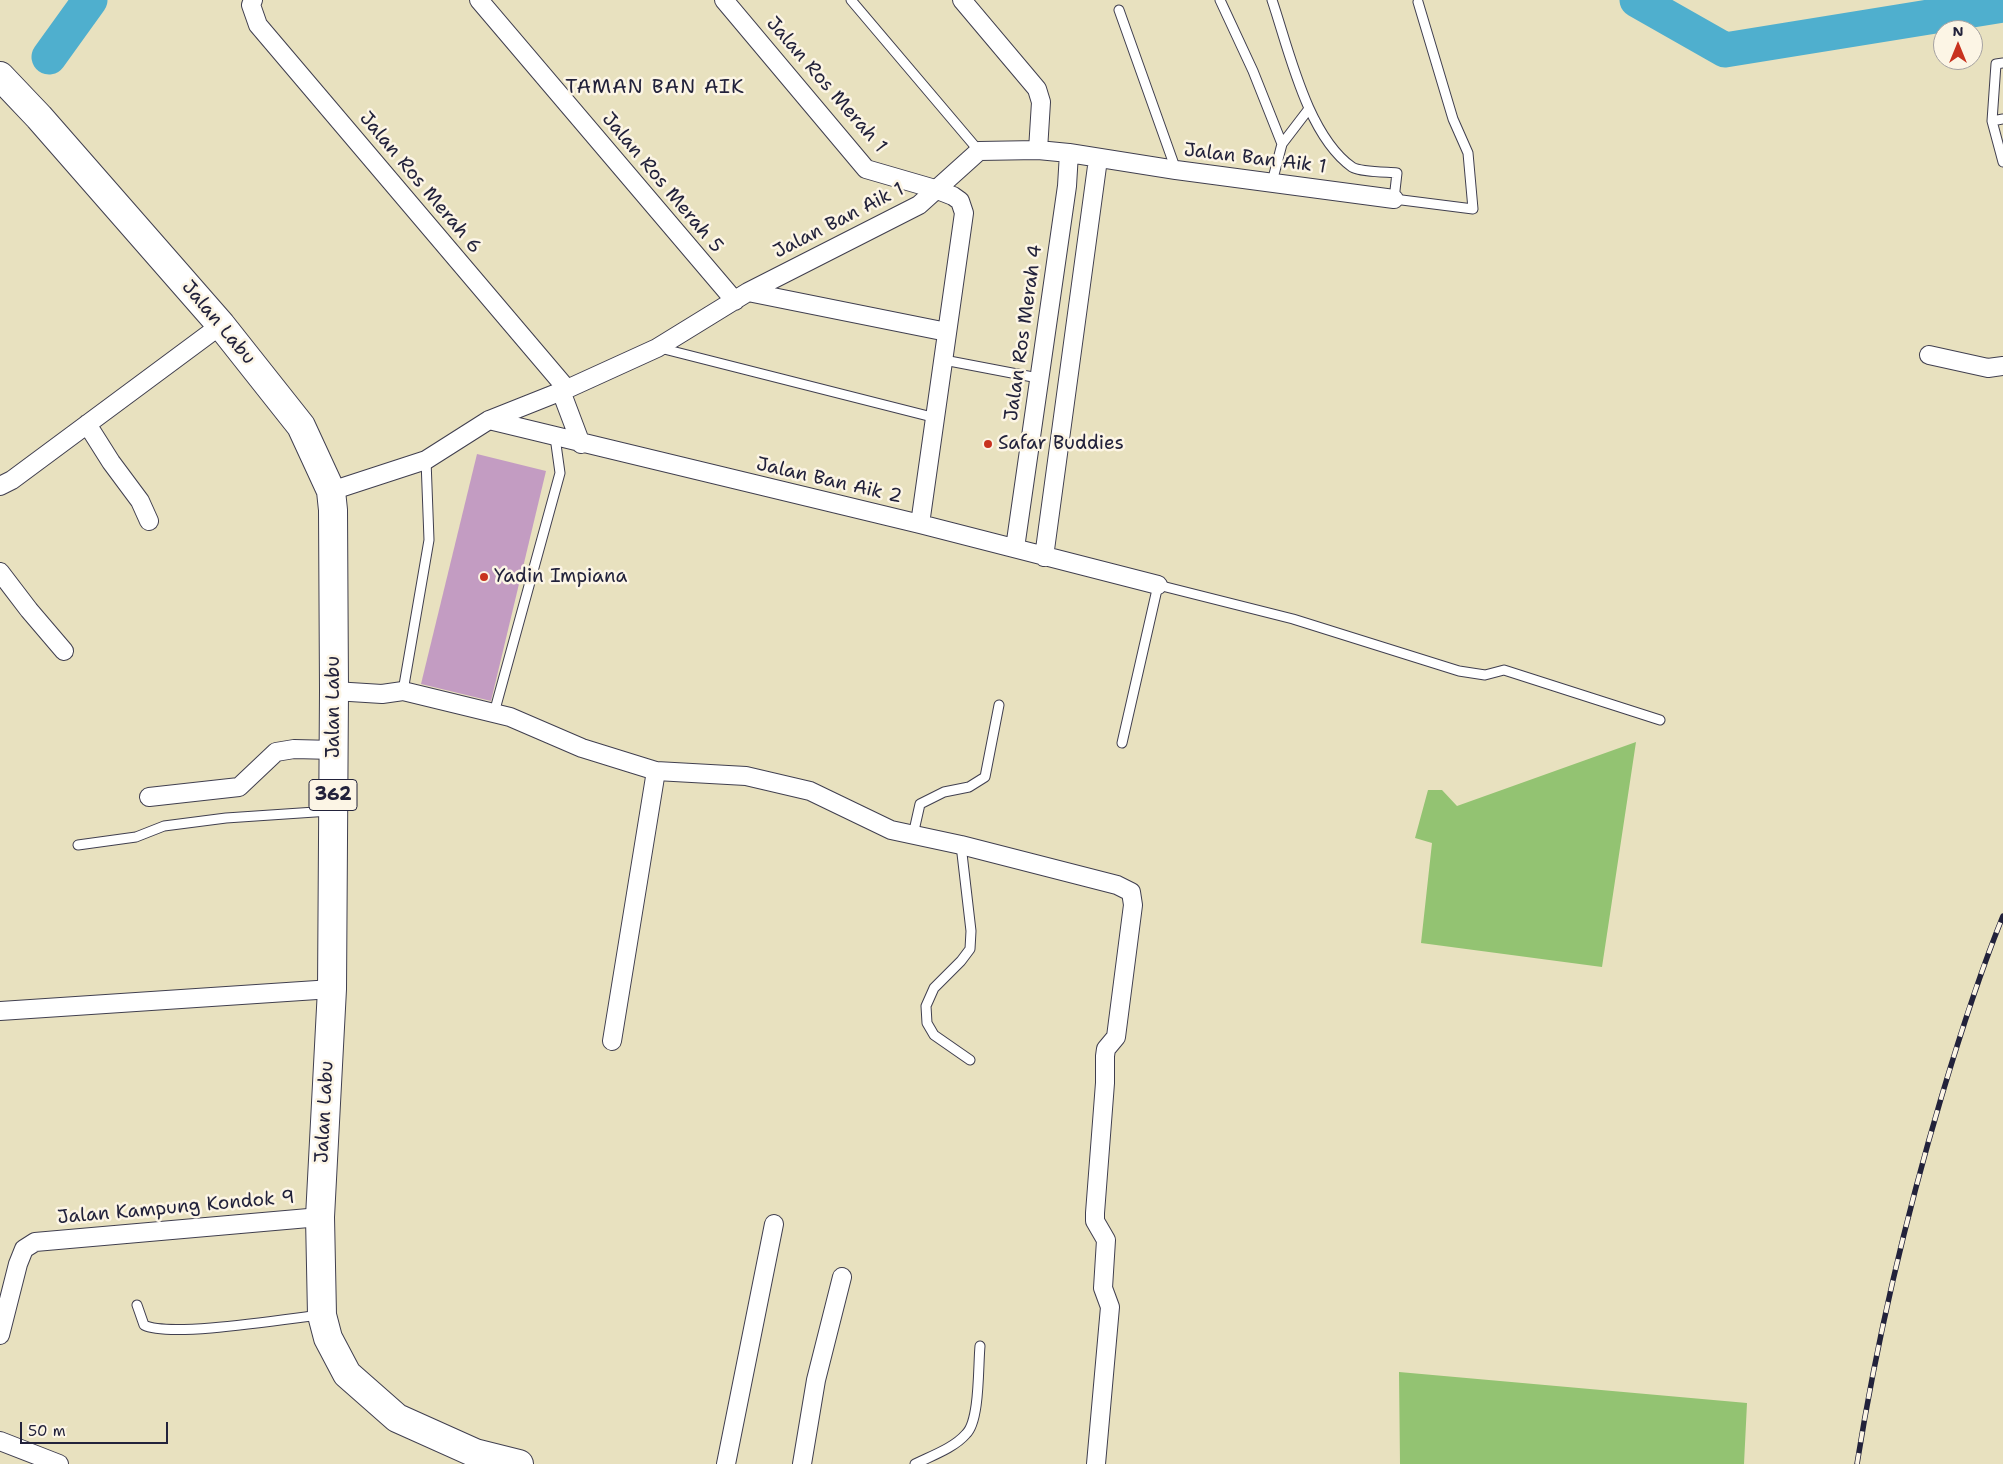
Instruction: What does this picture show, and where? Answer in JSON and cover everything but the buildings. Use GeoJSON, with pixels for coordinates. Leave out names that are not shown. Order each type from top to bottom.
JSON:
{"type":"FeatureCollection","features":[{"type":"Feature","properties":{"kind":"main road","name":"Jalan Labu"},"geometry":{"type":"LineString","coordinates":[[0,76],[39,117],[221,325],[301,426],[331,492],[333,510],[334,691],[332,989],[320,1217],[322,1315],[328,1338],[347,1374],[397,1418],[475,1453],[519,1464]]}},
{"type":"Feature","properties":{"kind":"street","name":"Jalan Ros Merah 6"},"geometry":{"type":"LineString","coordinates":[[253,0],[251,5],[258,25],[564,390]]}},
{"type":"Feature","properties":{"kind":"street","name":"Jalan Ros Merah 5"},"geometry":{"type":"LineString","coordinates":[[478,0],[742,297]]}},
{"type":"Feature","properties":{"kind":"street","name":"Jalan Ros Merah 1"},"geometry":{"type":"LineString","coordinates":[[724,0],[866,169],[935,189],[960,201],[964,213],[920,524]]}},
{"type":"Feature","properties":{"kind":"street"},"geometry":{"type":"LineString","coordinates":[[962,0],[1041,96],[1038,150]]}},
{"type":"Feature","properties":{"kind":"street","name":"Jalan Ban Aik 1"},"geometry":{"type":"LineString","coordinates":[[331,492],[426,460],[489,420],[564,390],[657,348],[742,297],[919,205],[978,151],[1038,150],[1069,153],[1098,159],[1394,199]]}},
{"type":"Feature","properties":{"kind":"street","name":"Jalan Ros Merah 4"},"geometry":{"type":"LineString","coordinates":[[1015,548],[1038,378],[1066,195],[1069,153]]}},
{"type":"Feature","properties":{"kind":"street"},"geometry":{"type":"LineString","coordinates":[[1044,557],[1098,159]]}},
{"type":"Feature","properties":{"kind":"street"},"geometry":{"type":"LineString","coordinates":[[742,297],[947,332]]}},
{"type":"Feature","properties":{"kind":"street"},"geometry":{"type":"LineString","coordinates":[[0,486],[12,480],[221,325]]}},
{"type":"Feature","properties":{"kind":"street"},"geometry":{"type":"LineString","coordinates":[[1929,355],[1988,368],[2003,366]]}},
{"type":"Feature","properties":{"kind":"street"},"geometry":{"type":"LineString","coordinates":[[564,390],[581,444]]}},
{"type":"Feature","properties":{"kind":"street","name":"Jalan Ban Aik 2"},"geometry":{"type":"LineString","coordinates":[[489,420],[581,444],[920,524],[1158,585]]}},
{"type":"Feature","properties":{"kind":"street"},"geometry":{"type":"LineString","coordinates":[[88,424],[111,462],[140,501],[149,521]]}},
{"type":"Feature","properties":{"kind":"street"},"geometry":{"type":"LineString","coordinates":[[0,572],[64,651]]}},
{"type":"Feature","properties":{"kind":"street"},"geometry":{"type":"LineString","coordinates":[[334,691],[382,694],[403,691],[510,717],[582,748],[656,771],[746,776],[810,791],[891,830],[960,845],[1117,885],[1131,892],[1133,905],[1116,1037],[1106,1050],[1105,1056],[1105,1083],[1095,1213],[1095,1221],[1106,1240],[1103,1288],[1110,1307],[1096,1464]]}},
{"type":"Feature","properties":{"kind":"street"},"geometry":{"type":"LineString","coordinates":[[149,797],[239,787],[276,752],[294,749],[334,750]]}},
{"type":"Feature","properties":{"kind":"street"},"geometry":{"type":"LineString","coordinates":[[612,1041],[656,771]]}},
{"type":"Feature","properties":{"kind":"street"},"geometry":{"type":"LineString","coordinates":[[0,1011],[332,989]]}},
{"type":"Feature","properties":{"kind":"street","name":"Jalan Kampung Kondok 9"},"geometry":{"type":"LineString","coordinates":[[0,1335],[18,1264],[24,1249],[35,1242],[320,1217]]}},
{"type":"Feature","properties":{"kind":"street"},"geometry":{"type":"LineString","coordinates":[[726,1464],[774,1224]]}},
{"type":"Feature","properties":{"kind":"street"},"geometry":{"type":"LineString","coordinates":[[802,1464],[816,1380],[842,1277]]}},
{"type":"Feature","properties":{"kind":"street"},"geometry":{"type":"LineString","coordinates":[[0,1441],[59,1464]]}},
{"type":"Feature","properties":{"kind":"lane"},"geometry":{"type":"LineString","coordinates":[[851,0],[978,151]]}},
{"type":"Feature","properties":{"kind":"lane"},"geometry":{"type":"LineString","coordinates":[[1220,0],[1253,71],[1282,144]]}},
{"type":"Feature","properties":{"kind":"lane"},"geometry":{"type":"LineString","coordinates":[[1272,0],[1308,110],[1330,144],[1353,168],[1397,173],[1394,199],[1473,209],[1468,153],[1454,119],[1418,2]]}},
{"type":"Feature","properties":{"kind":"lane"},"geometry":{"type":"LineString","coordinates":[[1119,10],[1176,170]]}},
{"type":"Feature","properties":{"kind":"lane"},"geometry":{"type":"LineString","coordinates":[[2003,63],[1996,64],[1992,121],[2003,162]]}},
{"type":"Feature","properties":{"kind":"lane"},"geometry":{"type":"LineString","coordinates":[[1272,182],[1282,144],[1308,110]]}},
{"type":"Feature","properties":{"kind":"lane"},"geometry":{"type":"LineString","coordinates":[[1992,121],[2003,119]]}},
{"type":"Feature","properties":{"kind":"lane"},"geometry":{"type":"LineString","coordinates":[[657,348],[936,418]]}},
{"type":"Feature","properties":{"kind":"lane"},"geometry":{"type":"LineString","coordinates":[[944,360],[1038,378]]}},
{"type":"Feature","properties":{"kind":"lane"},"geometry":{"type":"LineString","coordinates":[[494,714],[560,473],[555,437]]}},
{"type":"Feature","properties":{"kind":"lane"},"geometry":{"type":"LineString","coordinates":[[403,691],[429,540],[426,460]]}},
{"type":"Feature","properties":{"kind":"lane"},"geometry":{"type":"LineString","coordinates":[[1122,743],[1158,585],[1293,619],[1459,670],[1485,675],[1504,670],[1660,720]]}},
{"type":"Feature","properties":{"kind":"lane"},"geometry":{"type":"LineString","coordinates":[[913,835],[920,804],[944,792],[969,787],[985,777],[999,705]]}},
{"type":"Feature","properties":{"kind":"lane"},"geometry":{"type":"LineString","coordinates":[[78,845],[136,837],[164,826],[226,818],[333,811]]}},
{"type":"Feature","properties":{"kind":"lane"},"geometry":{"type":"LineString","coordinates":[[960,845],[971,931],[970,948],[961,961],[934,988],[926,1006],[927,1023],[934,1036],[970,1060]]}},
{"type":"Feature","properties":{"kind":"lane"},"geometry":{"type":"LineString","coordinates":[[137,1305],[144,1324],[160,1329],[228,1326],[322,1315]]}},
{"type":"Feature","properties":{"kind":"lane"},"geometry":{"type":"LineString","coordinates":[[915,1464],[967,1434],[975,1420],[980,1346]]}},
{"type":"Feature","properties":{"kind":"green space"},"geometry":{"type":"Polygon","coordinates":[[[1636,742],[1602,967],[1421,943],[1432,843],[1415,838],[1428,790],[1442,790],[1457,806],[1636,742]]]}},
{"type":"Feature","properties":{"kind":"green space"},"geometry":{"type":"Polygon","coordinates":[[[1399,1372],[1747,1403],[1744,1464],[1400,1464],[1399,1372]]]}},
{"type":"Feature","properties":{"kind":"waterway"},"geometry":{"type":"LineString","coordinates":[[49,57],[90,0]]}},
{"type":"Feature","properties":{"kind":"waterway"},"geometry":{"type":"LineString","coordinates":[[1637,0],[1725,50],[2003,5]]}},
{"type":"Feature","properties":{"kind":"railway"},"geometry":{"type":"LineString","coordinates":[[1857,1464],[1883,1324],[1916,1186],[1963,1028],[2003,916]]}},
{"type":"Feature","properties":{"kind":"place","name":"Safar Buddies"},"geometry":{"type":"Point","coordinates":[988,444]}},
{"type":"Feature","properties":{"kind":"place","name":"Yadin Impiana"},"geometry":{"type":"Point","coordinates":[484,577]}},
{"type":"Feature","properties":{"kind":"district","name":"TAMAN BAN AIK"},"geometry":{"type":"Point","coordinates":[655,88]}}]}
